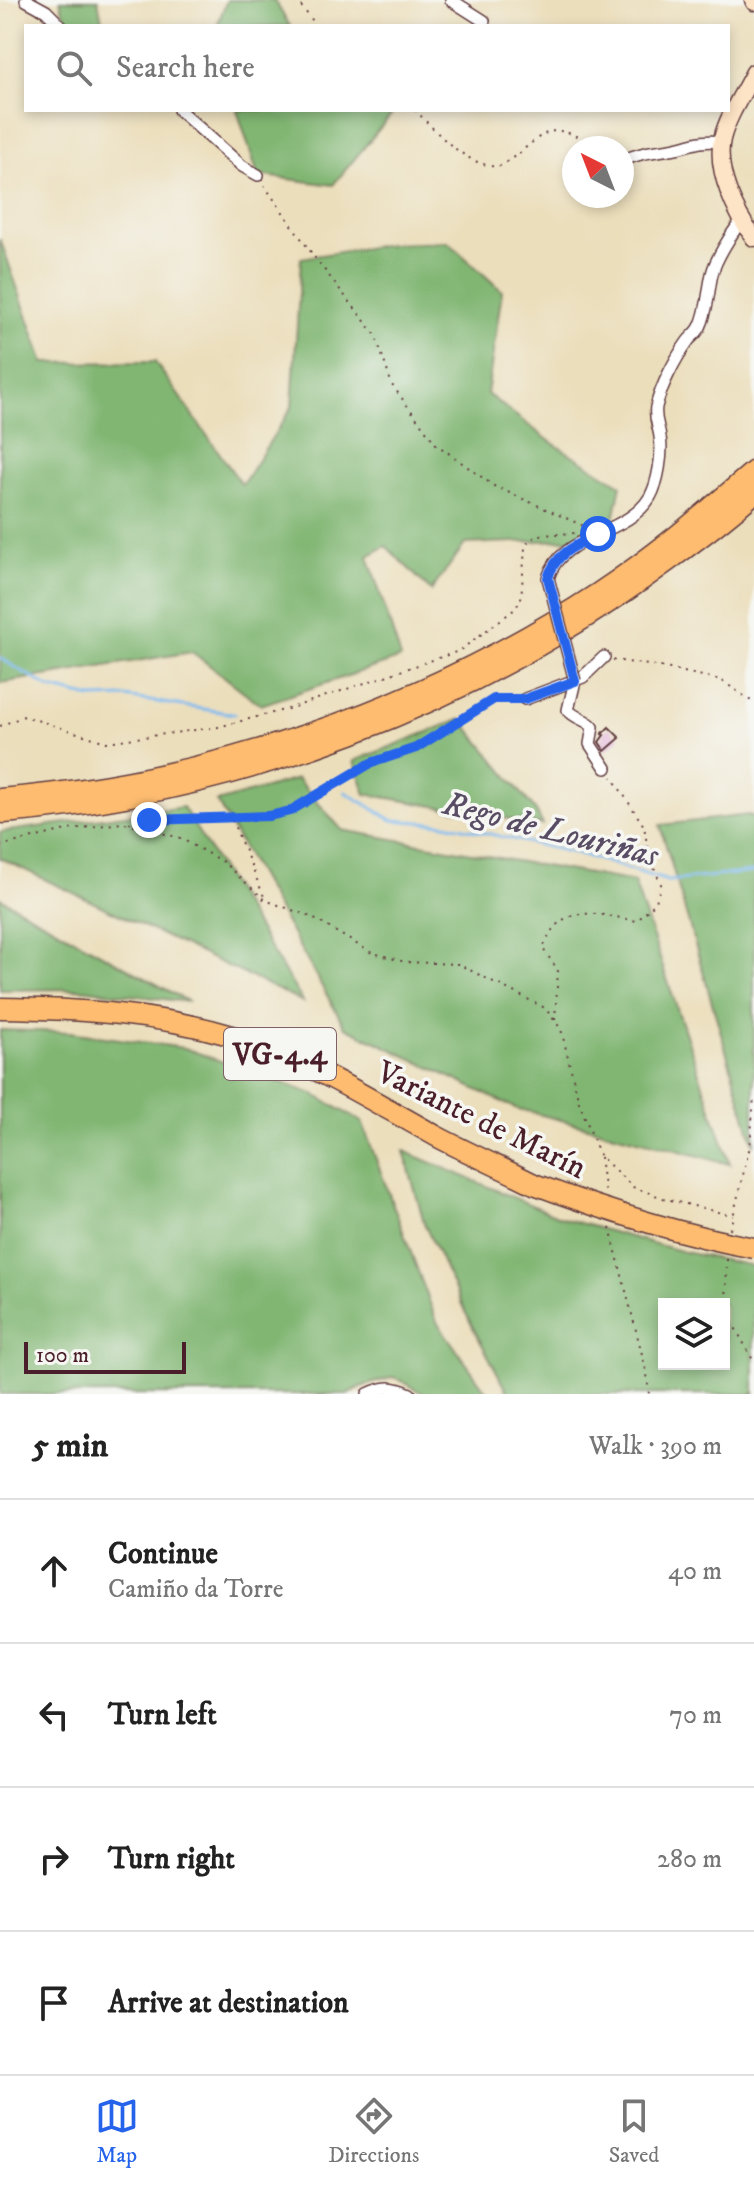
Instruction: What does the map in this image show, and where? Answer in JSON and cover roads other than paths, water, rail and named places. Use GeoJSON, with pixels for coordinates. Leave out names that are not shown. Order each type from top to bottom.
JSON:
{"type":"FeatureCollection","features":[{"type":"Feature","properties":{"kind":"highway"},"geometry":{"type":"LineString","coordinates":[[0,799],[149,778],[231,758],[315,732],[413,694],[509,647],[597,594],[685,530],[754,471]]}},
{"type":"Feature","properties":{"kind":"highway"},"geometry":{"type":"LineString","coordinates":[[688,547],[754,493]]}},
{"type":"Feature","properties":{"kind":"highway"},"geometry":{"type":"LineString","coordinates":[[0,813],[46,810],[154,792],[234,773],[320,747],[418,707],[517,658],[587,618],[688,547],[754,506]]}},
{"type":"Feature","properties":{"kind":"highway","name":"Variante de Marín"},"geometry":{"type":"LineString","coordinates":[[0,1008],[76,1009],[132,1014],[180,1022],[231,1036],[289,1057],[534,1184],[610,1213],[710,1240],[754,1248]]}},
{"type":"Feature","properties":{"kind":"street"},"geometry":{"type":"LineString","coordinates":[[26,0],[46,11],[59,24]]}},
{"type":"Feature","properties":{"kind":"street"},"geometry":{"type":"LineString","coordinates":[[451,0],[484,21]]}},
{"type":"Feature","properties":{"kind":"street"},"geometry":{"type":"LineString","coordinates":[[754,72],[732,113],[721,142],[724,175],[741,221],[754,238]]}},
{"type":"Feature","properties":{"kind":"street"},"geometry":{"type":"LineString","coordinates":[[181,112],[242,166],[258,175]]}},
{"type":"Feature","properties":{"kind":"street"},"geometry":{"type":"LineString","coordinates":[[634,156],[701,140],[721,142]]}},
{"type":"Feature","properties":{"kind":"street"},"geometry":{"type":"LineString","coordinates":[[606,768],[590,744],[593,727],[574,717],[568,710],[575,681],[548,578],[552,564],[568,551],[621,522],[650,496],[660,456],[661,438],[656,410],[664,386],[687,342],[699,328],[713,269],[741,221]]}},
{"type":"Feature","properties":{"kind":"street"},"geometry":{"type":"LineString","coordinates":[[525,699],[575,681],[594,669],[604,657]]}},
{"type":"Feature","properties":{"kind":"street"},"geometry":{"type":"LineString","coordinates":[[368,1394],[381,1388],[396,1387],[410,1394]]}},
{"type":"Feature","properties":{"kind":"waterway","name":"Rego de Louriñas"},"geometry":{"type":"LineString","coordinates":[[0,658],[50,688],[92,698],[125,697],[235,714]]}},
{"type":"Feature","properties":{"kind":"waterway","name":"Rego de Louriñas"},"geometry":{"type":"LineString","coordinates":[[345,792],[392,820],[446,824],[583,855],[668,881],[754,872]]}}]}
